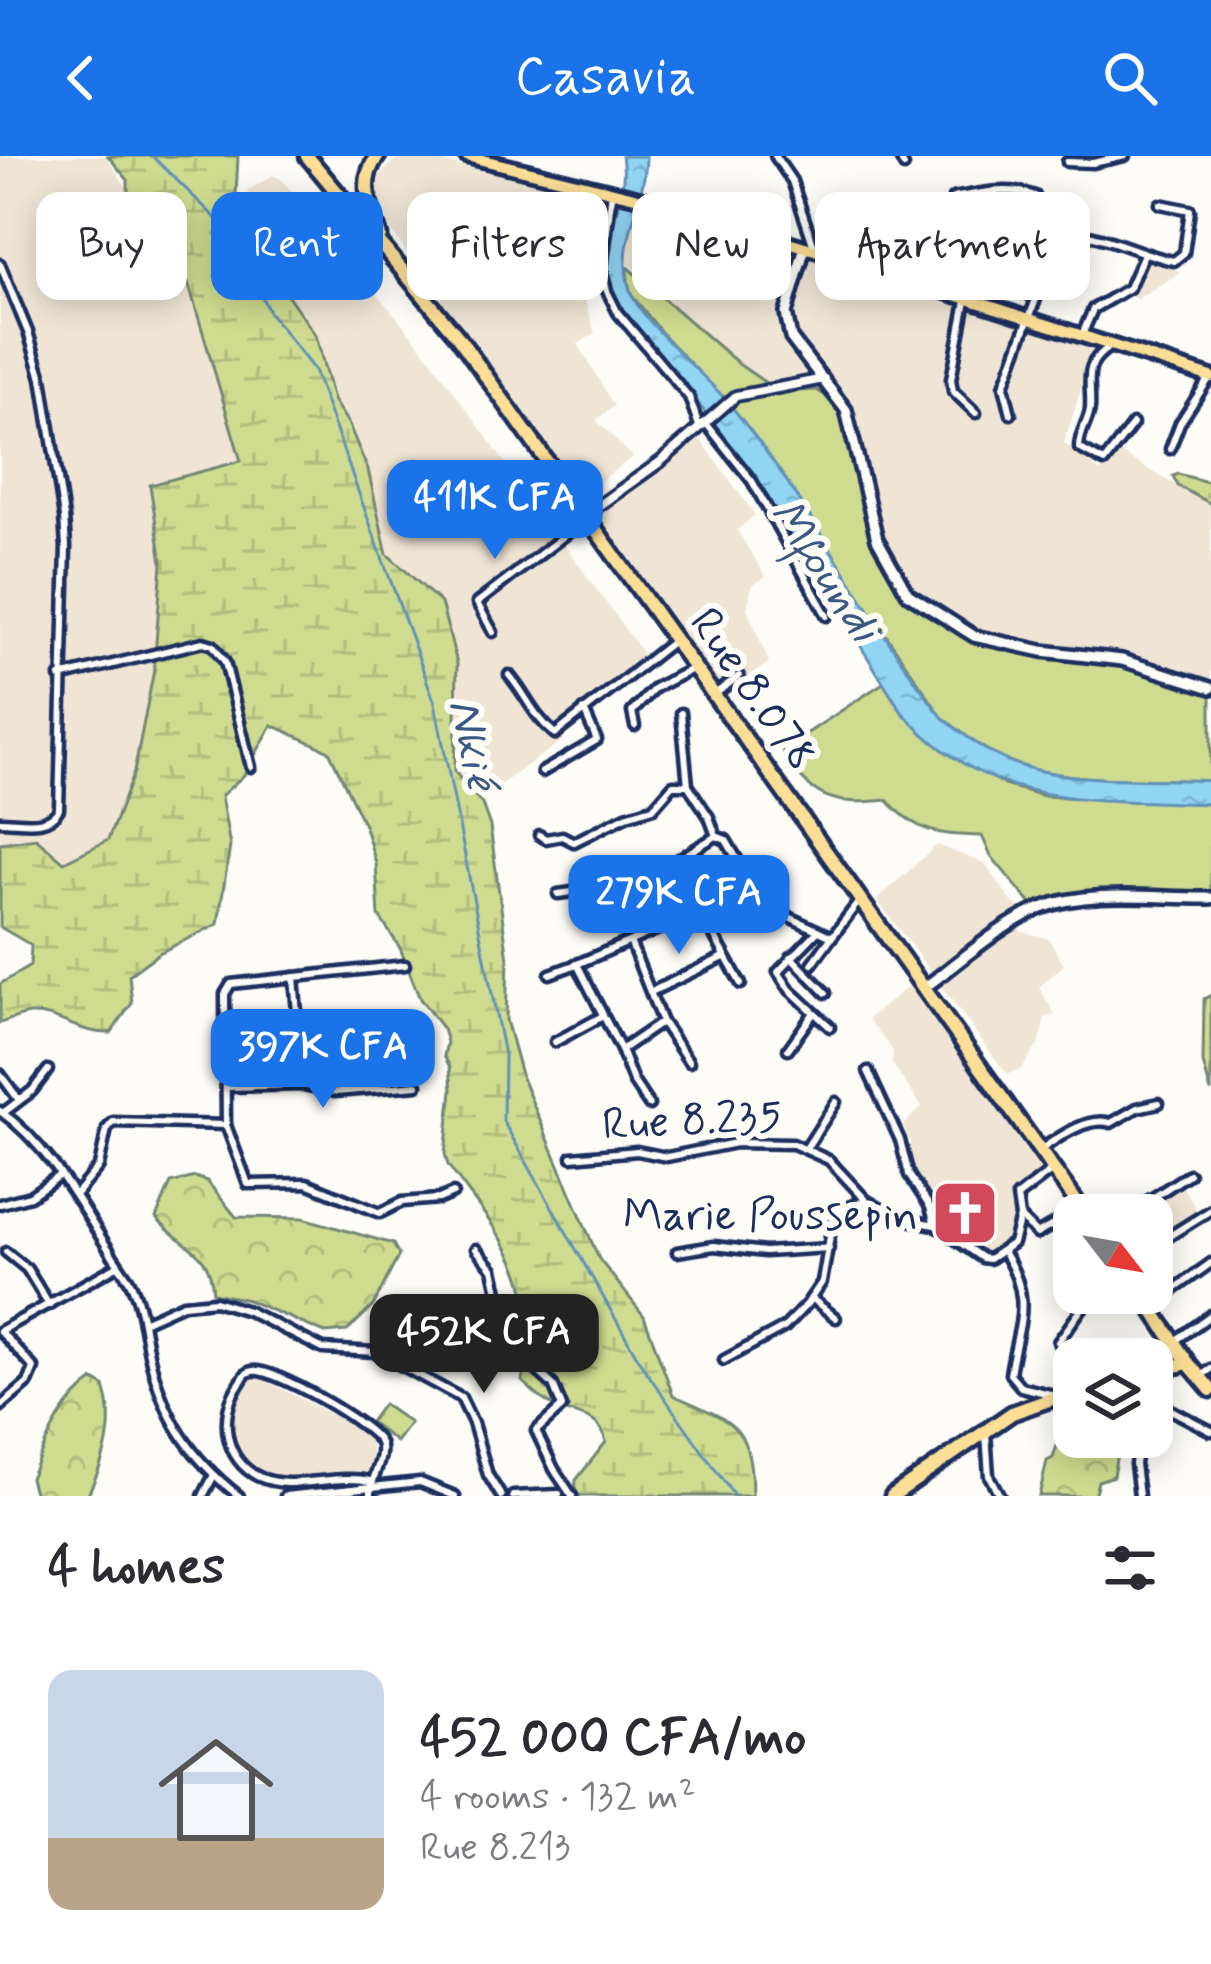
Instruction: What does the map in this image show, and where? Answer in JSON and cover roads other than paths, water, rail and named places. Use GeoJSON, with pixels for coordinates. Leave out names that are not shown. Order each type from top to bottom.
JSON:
{"type":"FeatureCollection","features":[{"type":"Feature","properties":{"kind":"highway","name":"Rue 8.078"},"geometry":{"type":"LineString","coordinates":[[308,156],[339,192]]}},
{"type":"Feature","properties":{"kind":"highway"},"geometry":{"type":"LineString","coordinates":[[367,192],[371,165],[378,156]]}},
{"type":"Feature","properties":{"kind":"highway","name":"Rue 8.078"},"geometry":{"type":"LineString","coordinates":[[383,243],[458,337],[588,516],[1071,1194]]}},
{"type":"Feature","properties":{"kind":"highway"},"geometry":{"type":"LineString","coordinates":[[1156,1314],[1188,1364],[1206,1373],[1211,1390]]}},
{"type":"Feature","properties":{"kind":"highway"},"geometry":{"type":"LineString","coordinates":[[1173,1367],[1188,1364]]}},
{"type":"Feature","properties":{"kind":"highway"},"geometry":{"type":"LineString","coordinates":[[892,1496],[985,1429],[1012,1413],[1053,1400]]}},
{"type":"Feature","properties":{"kind":"main road"},"geometry":{"type":"LineString","coordinates":[[466,156],[646,200],[1211,377]]}},
{"type":"Feature","properties":{"kind":"main road"},"geometry":{"type":"LineString","coordinates":[[810,249],[786,313],[791,338],[846,410],[877,539],[908,594],[974,636],[1122,660],[1211,688]]}},
{"type":"Feature","properties":{"kind":"main road"},"geometry":{"type":"LineString","coordinates":[[923,988],[1048,905],[1102,898],[1211,898]]}},
{"type":"Feature","properties":{"kind":"street"},"geometry":{"type":"LineString","coordinates":[[775,156],[793,181],[810,249]]}},
{"type":"Feature","properties":{"kind":"street"},"geometry":{"type":"LineString","coordinates":[[899,156],[904,166]]}},
{"type":"Feature","properties":{"kind":"street"},"geometry":{"type":"LineString","coordinates":[[1067,162],[1093,163],[1125,156]]}},
{"type":"Feature","properties":{"kind":"street"},"geometry":{"type":"LineString","coordinates":[[614,193],[602,269],[618,313],[752,481],[827,616]]}},
{"type":"Feature","properties":{"kind":"street"},"geometry":{"type":"LineString","coordinates":[[1090,239],[1174,261],[1184,253],[1190,210],[1160,203]]}},
{"type":"Feature","properties":{"kind":"street"},"geometry":{"type":"LineString","coordinates":[[1082,334],[1093,309],[1130,288],[1144,254]]}},
{"type":"Feature","properties":{"kind":"street"},"geometry":{"type":"LineString","coordinates":[[0,264],[28,332],[51,420],[66,548],[59,808],[45,822],[0,820]]}},
{"type":"Feature","properties":{"kind":"street"},"geometry":{"type":"LineString","coordinates":[[1011,414],[1004,386],[1035,300]]}},
{"type":"Feature","properties":{"kind":"street"},"geometry":{"type":"LineString","coordinates":[[966,302],[951,379],[953,391],[976,413]]}},
{"type":"Feature","properties":{"kind":"street"},"geometry":{"type":"LineString","coordinates":[[1114,345],[1095,359],[1079,448],[1104,462],[1133,424]]}},
{"type":"Feature","properties":{"kind":"street"},"geometry":{"type":"LineString","coordinates":[[1170,449],[1180,423],[1211,377]]}},
{"type":"Feature","properties":{"kind":"street"},"geometry":{"type":"LineString","coordinates":[[493,632],[477,603],[660,462],[728,402],[745,392],[826,379]]}},
{"type":"Feature","properties":{"kind":"street"},"geometry":{"type":"LineString","coordinates":[[509,675],[531,712],[555,734],[676,639]]}},
{"type":"Feature","properties":{"kind":"street"},"geometry":{"type":"LineString","coordinates":[[60,677],[203,642],[213,645],[226,662],[251,767]]}},
{"type":"Feature","properties":{"kind":"street"},"geometry":{"type":"LineString","coordinates":[[635,726],[632,712],[640,700],[695,667]]}},
{"type":"Feature","properties":{"kind":"street"},"geometry":{"type":"LineString","coordinates":[[715,694],[740,676]]}},
{"type":"Feature","properties":{"kind":"street"},"geometry":{"type":"LineString","coordinates":[[542,772],[597,740],[584,710]]}},
{"type":"Feature","properties":{"kind":"street"},"geometry":{"type":"LineString","coordinates":[[681,713],[688,785],[716,836],[726,840],[754,888],[772,906],[832,937]]}},
{"type":"Feature","properties":{"kind":"street"},"geometry":{"type":"LineString","coordinates":[[539,835],[574,842],[626,815],[653,808],[673,785],[688,785]]}},
{"type":"Feature","properties":{"kind":"street"},"geometry":{"type":"LineString","coordinates":[[558,894],[602,888],[666,867],[716,836]]}},
{"type":"Feature","properties":{"kind":"street"},"geometry":{"type":"LineString","coordinates":[[550,974],[631,944],[754,888]]}},
{"type":"Feature","properties":{"kind":"street"},"geometry":{"type":"LineString","coordinates":[[812,964],[860,899]]}},
{"type":"Feature","properties":{"kind":"street"},"geometry":{"type":"LineString","coordinates":[[701,912],[741,984]]}},
{"type":"Feature","properties":{"kind":"street"},"geometry":{"type":"LineString","coordinates":[[818,931],[778,972],[830,1027]]}},
{"type":"Feature","properties":{"kind":"street"},"geometry":{"type":"LineString","coordinates":[[631,944],[662,1022],[689,1062]]}},
{"type":"Feature","properties":{"kind":"street"},"geometry":{"type":"LineString","coordinates":[[651,992],[724,957]]}},
{"type":"Feature","properties":{"kind":"street"},"geometry":{"type":"LineString","coordinates":[[791,957],[826,994]]}},
{"type":"Feature","properties":{"kind":"street"},"geometry":{"type":"LineString","coordinates":[[577,964],[633,1082],[649,1105]]}},
{"type":"Feature","properties":{"kind":"street"},"geometry":{"type":"LineString","coordinates":[[405,965],[231,984],[227,988],[226,1126],[248,1184],[307,1183],[380,1213],[402,1202],[453,1193]]}},
{"type":"Feature","properties":{"kind":"street"},"geometry":{"type":"LineString","coordinates":[[294,977],[303,1085]]}},
{"type":"Feature","properties":{"kind":"street"},"geometry":{"type":"LineString","coordinates":[[788,1049],[814,1014]]}},
{"type":"Feature","properties":{"kind":"street"},"geometry":{"type":"LineString","coordinates":[[555,1042],[601,1017]]}},
{"type":"Feature","properties":{"kind":"street"},"geometry":{"type":"LineString","coordinates":[[621,1050],[662,1022]]}},
{"type":"Feature","properties":{"kind":"street"},"geometry":{"type":"LineString","coordinates":[[48,1070],[32,1091],[2,1112],[29,1134],[61,1174],[137,1295],[152,1367],[187,1448],[239,1496]]}},
{"type":"Feature","properties":{"kind":"street"},"geometry":{"type":"LineString","coordinates":[[868,1071],[935,1225]]}},
{"type":"Feature","properties":{"kind":"street"},"geometry":{"type":"LineString","coordinates":[[0,1074],[19,1100]]}},
{"type":"Feature","properties":{"kind":"street"},"geometry":{"type":"LineString","coordinates":[[226,1087],[303,1085],[335,1092],[417,1085]]}},
{"type":"Feature","properties":{"kind":"street"},"geometry":{"type":"LineString","coordinates":[[807,1147],[836,1102]]}},
{"type":"Feature","properties":{"kind":"street"},"geometry":{"type":"LineString","coordinates":[[1040,1150],[1088,1124],[1111,1123],[1137,1108],[1159,1103]]}},
{"type":"Feature","properties":{"kind":"street"},"geometry":{"type":"LineString","coordinates":[[75,1196],[99,1166],[113,1122],[226,1126]]}},
{"type":"Feature","properties":{"kind":"street","name":"Rue 8.235"},"geometry":{"type":"LineString","coordinates":[[572,1157],[637,1151],[667,1156],[736,1143],[807,1147],[829,1160],[866,1199]]}},
{"type":"Feature","properties":{"kind":"street"},"geometry":{"type":"LineString","coordinates":[[724,1360],[785,1327],[811,1298],[822,1282],[835,1213],[866,1199],[897,1218],[935,1225],[982,1258],[1013,1244],[1020,1217],[1017,1197],[1054,1169]]}},
{"type":"Feature","properties":{"kind":"street"},"geometry":{"type":"LineString","coordinates":[[0,1202],[30,1196],[61,1174]]}},
{"type":"Feature","properties":{"kind":"street"},"geometry":{"type":"LineString","coordinates":[[1159,1194],[1189,1174]]}},
{"type":"Feature","properties":{"kind":"street"},"geometry":{"type":"LineString","coordinates":[[1173,1234],[1211,1210]]}},
{"type":"Feature","properties":{"kind":"street"},"geometry":{"type":"LineString","coordinates":[[1020,1217],[1037,1234],[1053,1227]]}},
{"type":"Feature","properties":{"kind":"street"},"geometry":{"type":"LineString","coordinates":[[677,1252],[714,1246],[765,1252],[829,1248]]}},
{"type":"Feature","properties":{"kind":"street"},"geometry":{"type":"LineString","coordinates":[[476,1249],[493,1269],[510,1346],[554,1385],[562,1407],[536,1431],[572,1496]]}},
{"type":"Feature","properties":{"kind":"street"},"geometry":{"type":"LineString","coordinates":[[6,1252],[27,1269],[49,1305]]}},
{"type":"Feature","properties":{"kind":"street"},"geometry":{"type":"LineString","coordinates":[[1003,1252],[1015,1272],[1023,1321],[1010,1374],[1021,1387],[1053,1392]]}},
{"type":"Feature","properties":{"kind":"street"},"geometry":{"type":"LineString","coordinates":[[1173,1290],[1211,1263]]}},
{"type":"Feature","properties":{"kind":"street"},"geometry":{"type":"LineString","coordinates":[[0,1408],[28,1383],[34,1368],[0,1331],[118,1265]]}},
{"type":"Feature","properties":{"kind":"street"},"geometry":{"type":"LineString","coordinates":[[811,1298],[836,1318]]}},
{"type":"Feature","properties":{"kind":"street"},"geometry":{"type":"LineString","coordinates":[[143,1322],[183,1304],[215,1301],[248,1311],[311,1345],[376,1352],[396,1361],[461,1398],[488,1475],[501,1496]]}},
{"type":"Feature","properties":{"kind":"street"},"geometry":{"type":"LineString","coordinates":[[396,1361],[416,1310],[485,1313]]}},
{"type":"Feature","properties":{"kind":"street"},"geometry":{"type":"LineString","coordinates":[[1175,1341],[1211,1315]]}},
{"type":"Feature","properties":{"kind":"street"},"geometry":{"type":"LineString","coordinates":[[255,1371],[271,1375],[325,1402],[376,1437],[381,1453],[370,1488],[278,1482],[247,1470],[231,1448],[225,1418],[245,1375],[255,1371]]}},
{"type":"Feature","properties":{"kind":"street"},"geometry":{"type":"LineString","coordinates":[[1173,1411],[1211,1431]]}},
{"type":"Feature","properties":{"kind":"street"},"geometry":{"type":"LineString","coordinates":[[985,1429],[989,1476],[1000,1496]]}},
{"type":"Feature","properties":{"kind":"street"},"geometry":{"type":"LineString","coordinates":[[1136,1458],[1139,1496]]}},
{"type":"Feature","properties":{"kind":"street"},"geometry":{"type":"LineString","coordinates":[[203,1496],[214,1475]]}},
{"type":"Feature","properties":{"kind":"street"},"geometry":{"type":"LineString","coordinates":[[285,1496],[420,1482],[455,1496]]}},
{"type":"Feature","properties":{"kind":"street"},"geometry":{"type":"LineString","coordinates":[[513,1496],[559,1494]]}},
{"type":"Feature","properties":{"kind":"water","name":"Mfoundi"},"geometry":{"type":"Polygon","coordinates":[[[622,156],[646,156],[640,192],[632,192],[626,273],[632,300],[756,437],[942,717],[984,749],[1013,763],[1084,777],[1211,781],[1211,804],[1083,799],[1007,783],[970,768],[902,712],[737,456],[619,307],[608,278],[608,248],[622,156]]]}},
{"type":"Feature","properties":{"kind":"waterway","name":"Nkié"},"geometry":{"type":"LineString","coordinates":[[152,156],[232,234],[269,312],[314,370],[435,703],[504,1055],[503,1121],[643,1367],[734,1496]]}},
{"type":"Feature","properties":{"kind":"place","name":"Marie Poussepin"},"geometry":{"type":"Point","coordinates":[965,1213]}}]}
